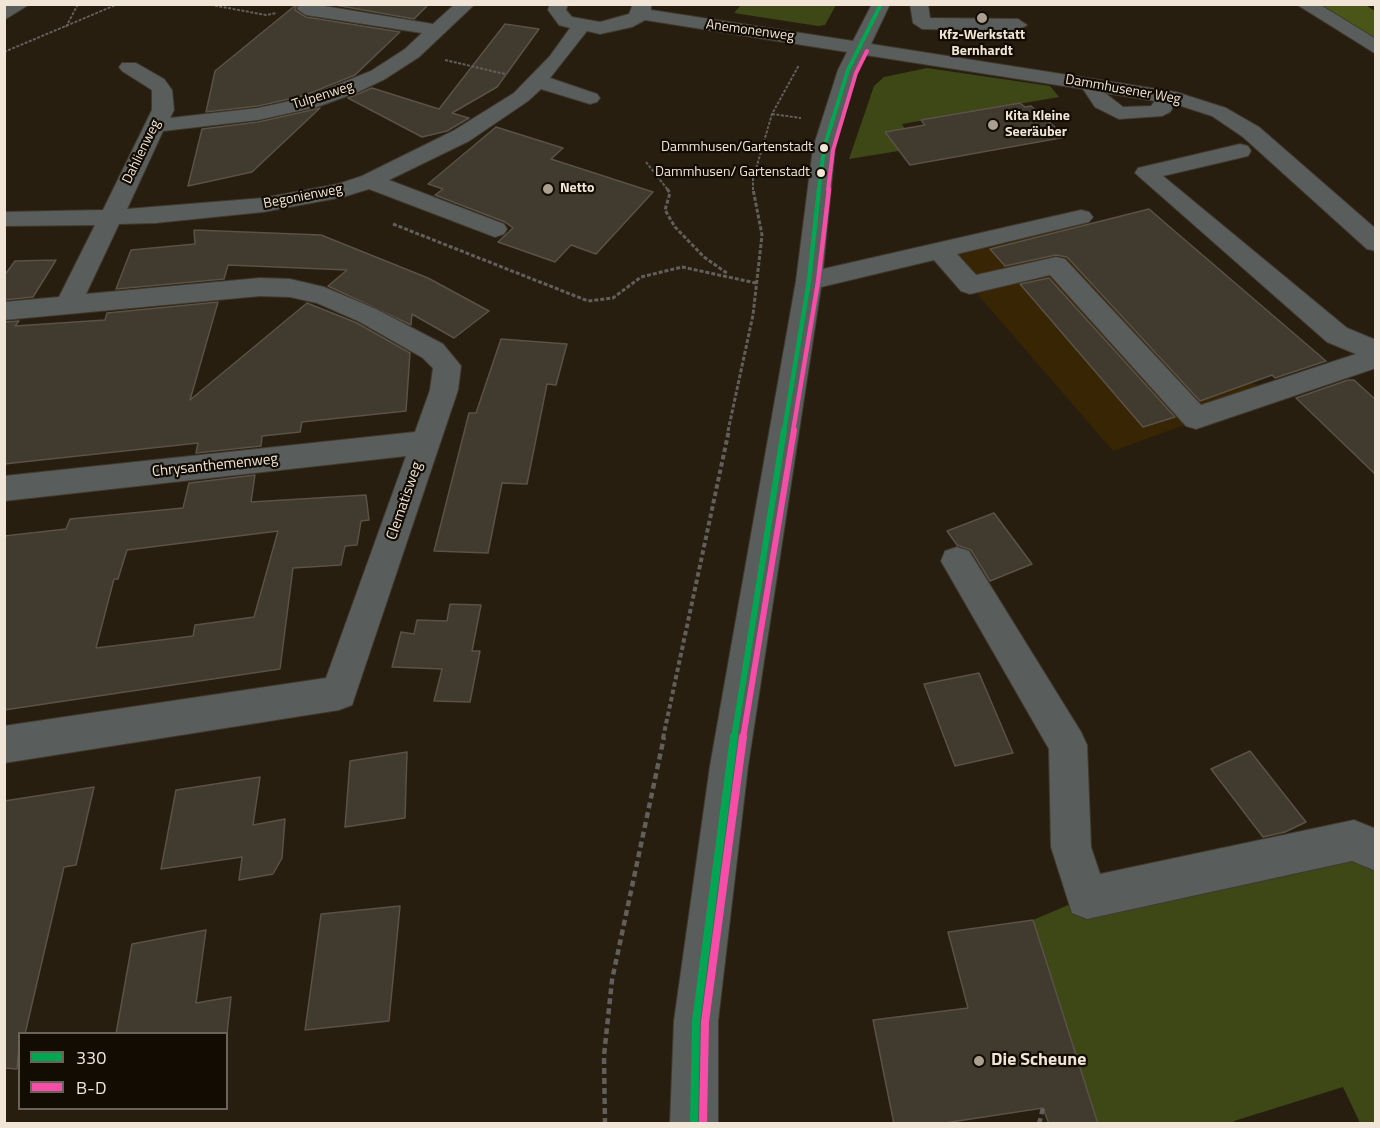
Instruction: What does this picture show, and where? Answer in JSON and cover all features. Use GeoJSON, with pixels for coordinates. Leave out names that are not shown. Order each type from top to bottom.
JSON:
{"type":"FeatureCollection","features":[{"type":"Feature","properties":{"kind":"street"},"geometry":{"type":"LineString","coordinates":[[4,15],[21,4]]}},
{"type":"Feature","properties":{"kind":"street","name":"Tulpenweg"},"geometry":{"type":"LineString","coordinates":[[154,126],[258,114],[310,103],[378,75],[412,53],[466,4]]}},
{"type":"Feature","properties":{"kind":"street"},"geometry":{"type":"LineString","coordinates":[[559,4],[557,10],[560,17],[581,26],[608,27],[625,23],[641,9]]}},
{"type":"Feature","properties":{"kind":"street"},"geometry":{"type":"LineString","coordinates":[[694,1124],[696,1021],[729,765],[809,281],[824,148],[848,70],[881,4]]}},
{"type":"Feature","properties":{"kind":"street"},"geometry":{"type":"LineString","coordinates":[[919,4],[921,23],[1018,26]]}},
{"type":"Feature","properties":{"kind":"street"},"geometry":{"type":"LineString","coordinates":[[1314,6],[1376,48]]}},
{"type":"Feature","properties":{"kind":"street"},"geometry":{"type":"LineString","coordinates":[[306,9],[436,30]]}},
{"type":"Feature","properties":{"kind":"street","name":"Anemonenweg"},"geometry":{"type":"LineString","coordinates":[[641,9],[859,47]]}},
{"type":"Feature","properties":{"kind":"street","name":"Begonienweg"},"geometry":{"type":"LineString","coordinates":[[4,219],[111,218],[273,204],[324,195],[370,181],[479,125],[521,97],[557,60],[581,26]]}},
{"type":"Feature","properties":{"kind":"street","name":"Dammhusener Weg"},"geometry":{"type":"LineString","coordinates":[[859,47],[1168,97],[1219,112],[1251,132],[1300,173],[1376,243]]}},
{"type":"Feature","properties":{"kind":"street","name":"Dahlienweg"},"geometry":{"type":"LineString","coordinates":[[111,218],[162,110],[162,90],[151,78],[129,67]]}},
{"type":"Feature","properties":{"kind":"street"},"geometry":{"type":"LineString","coordinates":[[538,81],[590,99]]}},
{"type":"Feature","properties":{"kind":"street"},"geometry":{"type":"LineString","coordinates":[[1240,151],[1146,173],[1337,335],[1376,351]]}},
{"type":"Feature","properties":{"kind":"street"},"geometry":{"type":"LineString","coordinates":[[370,181],[495,230]]}},
{"type":"Feature","properties":{"kind":"street"},"geometry":{"type":"LineString","coordinates":[[809,281],[906,256],[940,251],[1081,217]]}},
{"type":"Feature","properties":{"kind":"street"},"geometry":{"type":"LineString","coordinates":[[68,306],[111,218]]}},
{"type":"Feature","properties":{"kind":"street"},"geometry":{"type":"LineString","coordinates":[[940,251],[970,285],[1056,266],[1196,418],[1376,357]]}},
{"type":"Feature","properties":{"kind":"street","name":"Clematisweg"},"geometry":{"type":"LineString","coordinates":[[4,311],[260,286],[290,288],[324,296],[367,315],[433,351],[447,366],[444,390],[339,693],[4,745]]}},
{"type":"Feature","properties":{"kind":"street","name":"Chrysanthemenweg"},"geometry":{"type":"LineString","coordinates":[[4,489],[425,442]]}},
{"type":"Feature","properties":{"kind":"street"},"geometry":{"type":"LineString","coordinates":[[957,561],[1068,745],[1071,847],[1087,897],[1354,840],[1376,851]]}},
{"type":"Feature","properties":{"kind":"path"},"geometry":{"type":"LineString","coordinates":[[65,27],[78,4]]}},
{"type":"Feature","properties":{"kind":"path"},"geometry":{"type":"LineString","coordinates":[[4,52],[118,4]]}},
{"type":"Feature","properties":{"kind":"path"},"geometry":{"type":"LineString","coordinates":[[206,4],[266,15],[306,9]]}},
{"type":"Feature","properties":{"kind":"path"},"geometry":{"type":"LineString","coordinates":[[239,9],[246,4]]}},
{"type":"Feature","properties":{"kind":"path"},"geometry":{"type":"LineString","coordinates":[[605,1124],[604,1056],[612,980],[745,356],[762,235],[753,189],[756,165],[772,114],[791,76],[815,41]]}},
{"type":"Feature","properties":{"kind":"path"},"geometry":{"type":"LineString","coordinates":[[412,53],[538,81]]}},
{"type":"Feature","properties":{"kind":"path"},"geometry":{"type":"LineString","coordinates":[[646,162],[670,193],[665,210],[675,227],[704,257],[731,276]]}},
{"type":"Feature","properties":{"kind":"path"},"geometry":{"type":"LineString","coordinates":[[389,222],[588,301],[613,298],[641,277],[667,268],[693,268],[756,283]]}},
{"type":"Feature","properties":{"kind":"path"},"geometry":{"type":"LineString","coordinates":[[1039,1124],[1043,1108]]}},
{"type":"Feature","properties":{"kind":"shaded area"},"geometry":{"type":"Polygon","coordinates":[[[1081,217],[1267,395],[1113,451],[940,251],[1081,217]]]}},
{"type":"Feature","properties":{"kind":"green space"},"geometry":{"type":"Polygon","coordinates":[[[1364,4],[1375,11],[1375,48],[1311,8],[1327,5],[1364,4]]]}},
{"type":"Feature","properties":{"kind":"green space"},"geometry":{"type":"Polygon","coordinates":[[[741,5],[836,5],[825,25],[818,26],[734,13],[741,5]]]}},
{"type":"Feature","properties":{"kind":"green space"},"geometry":{"type":"Polygon","coordinates":[[[927,68],[1050,86],[1059,97],[902,124],[917,148],[849,159],[874,86],[884,77],[927,68]]]}},
{"type":"Feature","properties":{"kind":"green space"},"geometry":{"type":"Polygon","coordinates":[[[1375,851],[1375,1123],[1360,1123],[1343,1087],[1234,1121],[1234,1123],[1098,1123],[1033,920],[1087,897],[1375,851]]]}},
{"type":"Feature","properties":{"kind":"building"},"geometry":{"type":"Polygon","coordinates":[[[297,4],[295,10],[306,17],[400,32],[355,75],[303,96],[258,106],[206,112],[215,71],[297,4]]]}},
{"type":"Feature","properties":{"kind":"building"},"geometry":{"type":"Polygon","coordinates":[[[329,4],[429,4],[414,19],[329,4]]]}},
{"type":"Feature","properties":{"kind":"building"},"geometry":{"type":"Polygon","coordinates":[[[505,24],[539,29],[497,87],[452,113],[469,118],[447,131],[422,137],[348,98],[372,88],[439,109],[505,24]]]}},
{"type":"Feature","properties":{"kind":"building"},"geometry":{"type":"Polygon","coordinates":[[[1020,103],[1025,107],[1031,106],[1066,137],[910,165],[885,132],[925,125],[921,120],[1020,103]]]}},
{"type":"Feature","properties":{"kind":"building"},"geometry":{"type":"Polygon","coordinates":[[[320,108],[252,172],[188,186],[202,129],[258,122],[320,108]]]}},
{"type":"Feature","properties":{"kind":"building"},"geometry":{"type":"Polygon","coordinates":[[[496,127],[563,148],[551,159],[653,192],[596,254],[571,245],[555,262],[498,242],[513,228],[505,222],[435,195],[443,189],[428,184],[496,127]]]}},
{"type":"Feature","properties":{"kind":"building"},"geometry":{"type":"Polygon","coordinates":[[[1149,209],[1326,361],[1275,378],[1272,375],[1200,401],[1067,257],[1056,255],[1005,266],[990,249],[1149,209]]]}},
{"type":"Feature","properties":{"kind":"building"},"geometry":{"type":"Polygon","coordinates":[[[194,230],[321,235],[428,278],[489,311],[454,338],[412,314],[411,325],[328,286],[347,270],[228,265],[224,279],[116,289],[131,250],[195,244],[194,230]]]}},
{"type":"Feature","properties":{"kind":"building"},"geometry":{"type":"Polygon","coordinates":[[[56,260],[33,297],[4,300],[4,276],[15,261],[56,260]]]}},
{"type":"Feature","properties":{"kind":"building"},"geometry":{"type":"Polygon","coordinates":[[[1049,278],[1175,417],[1143,427],[1020,284],[1049,278]]]}},
{"type":"Feature","properties":{"kind":"building"},"geometry":{"type":"Polygon","coordinates":[[[218,302],[190,400],[307,303],[357,323],[410,353],[406,411],[302,422],[300,432],[262,436],[261,446],[196,453],[198,443],[4,464],[4,322],[19,321],[15,326],[105,320],[107,313],[218,302]]]}},
{"type":"Feature","properties":{"kind":"building"},"geometry":{"type":"Polygon","coordinates":[[[501,339],[567,344],[556,385],[547,384],[527,484],[502,483],[488,553],[434,551],[469,413],[476,413],[501,339]]]}},
{"type":"Feature","properties":{"kind":"building"},"geometry":{"type":"Polygon","coordinates":[[[1354,380],[1376,400],[1376,475],[1296,398],[1354,380]]]}},
{"type":"Feature","properties":{"kind":"building"},"geometry":{"type":"Polygon","coordinates":[[[255,475],[251,502],[366,495],[369,520],[361,521],[357,545],[345,546],[341,565],[293,568],[280,669],[4,710],[4,536],[66,529],[70,519],[183,508],[189,483],[255,475]],[[278,531],[127,550],[118,579],[114,579],[96,648],[193,636],[195,625],[254,617],[278,531]]]}},
{"type":"Feature","properties":{"kind":"building"},"geometry":{"type":"Polygon","coordinates":[[[994,513],[1032,564],[990,581],[971,550],[957,545],[947,531],[994,513]]]}},
{"type":"Feature","properties":{"kind":"building"},"geometry":{"type":"Polygon","coordinates":[[[450,604],[481,605],[472,651],[480,651],[470,702],[434,701],[442,669],[392,667],[401,632],[414,634],[417,620],[447,621],[450,604]]]}},
{"type":"Feature","properties":{"kind":"building"},"geometry":{"type":"Polygon","coordinates":[[[979,673],[1013,753],[955,766],[924,684],[979,673]]]}},
{"type":"Feature","properties":{"kind":"building"},"geometry":{"type":"Polygon","coordinates":[[[1250,751],[1306,822],[1285,832],[1263,837],[1211,769],[1250,751]]]}},
{"type":"Feature","properties":{"kind":"building"},"geometry":{"type":"Polygon","coordinates":[[[407,752],[405,818],[345,827],[350,761],[407,752]]]}},
{"type":"Feature","properties":{"kind":"building"},"geometry":{"type":"Polygon","coordinates":[[[260,777],[253,825],[285,819],[282,858],[273,874],[239,880],[242,857],[161,869],[176,790],[260,777]]]}},
{"type":"Feature","properties":{"kind":"building"},"geometry":{"type":"Polygon","coordinates":[[[94,787],[76,865],[64,867],[25,1032],[18,1032],[17,1069],[4,1068],[4,801],[94,787]]]}},
{"type":"Feature","properties":{"kind":"building"},"geometry":{"type":"Polygon","coordinates":[[[400,906],[389,1021],[305,1030],[321,914],[400,906]]]}},
{"type":"Feature","properties":{"kind":"building","name":"Die Scheune"},"geometry":{"type":"Polygon","coordinates":[[[1033,920],[1098,1124],[1049,1124],[1043,1108],[938,1124],[894,1124],[873,1020],[968,1008],[948,932],[1033,920]]]}},
{"type":"Feature","properties":{"kind":"building"},"geometry":{"type":"Polygon","coordinates":[[[206,930],[196,1003],[231,997],[227,1032],[116,1032],[132,944],[206,930]]]}},
{"type":"Feature","properties":{"kind":"transit line","name":"330"},"geometry":{"type":"LineString","coordinates":[[694,1124],[696,1021],[729,766],[809,281],[824,148],[848,70],[881,4]]}},
{"type":"Feature","properties":{"kind":"transit line","name":"B-D"},"geometry":{"type":"LineString","coordinates":[[703,1124],[705,1022],[738,767],[818,282],[833,150],[856,73],[867,51]]}},
{"type":"Feature","properties":{"kind":"place","name":"Kfz-Werkstatt Bernhardt"},"geometry":{"type":"Point","coordinates":[982,18]}},
{"type":"Feature","properties":{"kind":"place","name":"Kita Kleine Seeräuber"},"geometry":{"type":"Point","coordinates":[993,125]}},
{"type":"Feature","properties":{"kind":"place","name":"Dammhusen/Gartenstadt"},"geometry":{"type":"Point","coordinates":[824,148]}},
{"type":"Feature","properties":{"kind":"place","name":"Dammhusen/ Gartenstadt"},"geometry":{"type":"Point","coordinates":[821,173]}},
{"type":"Feature","properties":{"kind":"place","name":"Netto"},"geometry":{"type":"Point","coordinates":[548,189]}},
{"type":"Feature","properties":{"kind":"place","name":"Die Scheune"},"geometry":{"type":"Point","coordinates":[979,1061]}}]}
